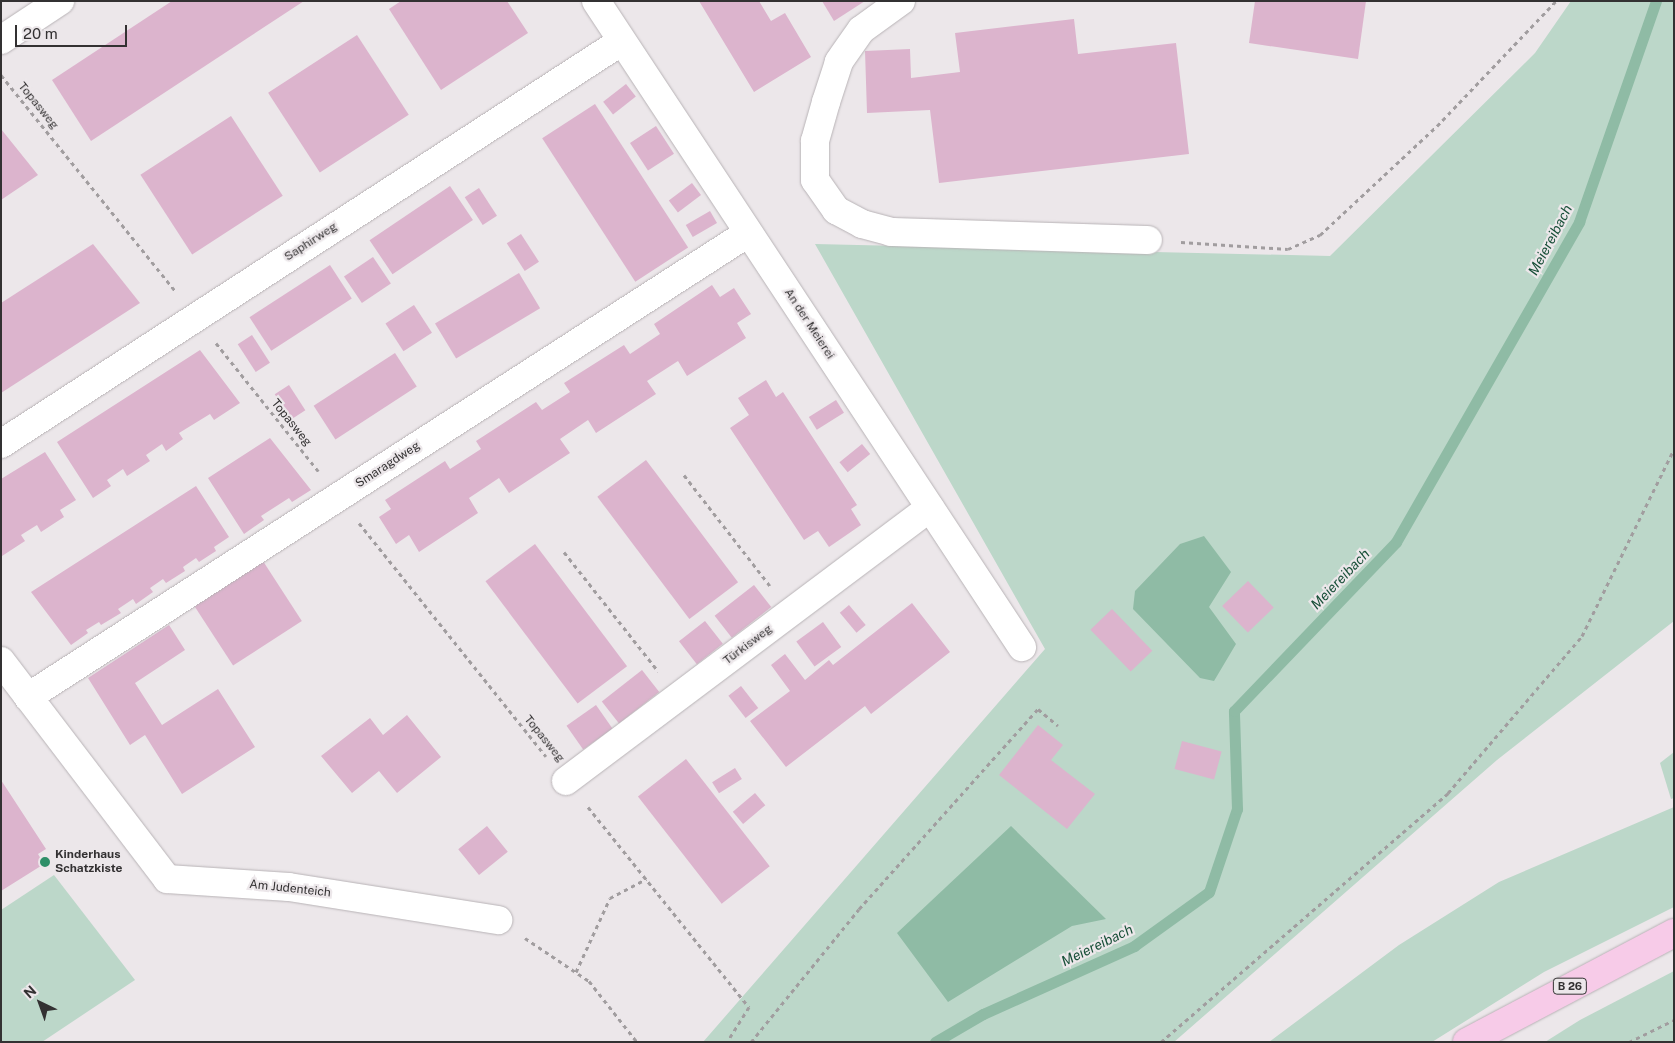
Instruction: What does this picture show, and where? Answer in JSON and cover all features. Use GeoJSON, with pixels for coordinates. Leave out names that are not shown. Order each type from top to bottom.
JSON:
{"type":"FeatureCollection","features":[{"type":"Feature","properties":{"kind":"main road","name":"B 26"},"geometry":{"type":"LineString","coordinates":[[1468,1042],[1674,933]]}},
{"type":"Feature","properties":{"kind":"street"},"geometry":{"type":"LineString","coordinates":[[1,40],[60,1]]}},
{"type":"Feature","properties":{"kind":"street","name":"An der Meierei"},"geometry":{"type":"LineString","coordinates":[[596,1],[1022,647]]}},
{"type":"Feature","properties":{"kind":"street"},"geometry":{"type":"LineString","coordinates":[[900,1],[861,30],[839,62],[826,102],[816,141],[815,180],[836,210],[862,224],[891,232],[1148,240]]}},
{"type":"Feature","properties":{"kind":"street","name":"Saphirweg"},"geometry":{"type":"LineString","coordinates":[[1,444],[622,41]]}},
{"type":"Feature","properties":{"kind":"street","name":"Smaragdweg"},"geometry":{"type":"LineString","coordinates":[[28,697],[748,233]]}},
{"type":"Feature","properties":{"kind":"street","name":"Türkisweg"},"geometry":{"type":"LineString","coordinates":[[566,781],[930,508]]}},
{"type":"Feature","properties":{"kind":"street","name":"Am Judenteich"},"geometry":{"type":"LineString","coordinates":[[1,661],[167,879],[289,887],[498,920]]}},
{"type":"Feature","properties":{"kind":"path"},"geometry":{"type":"LineString","coordinates":[[1148,240],[1288,249],[1320,235],[1437,126],[1556,1]]}},
{"type":"Feature","properties":{"kind":"path","name":"Topasweg"},"geometry":{"type":"LineString","coordinates":[[1,75],[748,1007],[727,1042]]}},
{"type":"Feature","properties":{"kind":"path"},"geometry":{"type":"LineString","coordinates":[[1161,1042],[1448,793],[1582,636],[1674,449]]}},
{"type":"Feature","properties":{"kind":"path"},"geometry":{"type":"LineString","coordinates":[[684,475],[791,613]]}},
{"type":"Feature","properties":{"kind":"path"},"geometry":{"type":"LineString","coordinates":[[564,552],[678,697]]}},
{"type":"Feature","properties":{"kind":"path"},"geometry":{"type":"LineString","coordinates":[[751,1042],[859,909],[1038,709],[1058,726]]}},
{"type":"Feature","properties":{"kind":"path"},"geometry":{"type":"LineString","coordinates":[[576,972],[610,898],[646,879]]}},
{"type":"Feature","properties":{"kind":"path"},"geometry":{"type":"LineString","coordinates":[[498,920],[589,981],[637,1042]]}},
{"type":"Feature","properties":{"kind":"path"},"geometry":{"type":"LineString","coordinates":[[1629,1042],[1674,1020]]}},
{"type":"Feature","properties":{"kind":"shaded area"},"geometry":{"type":"Polygon","coordinates":[[[1571,1],[1674,1],[1674,621],[1497,760],[1174,1042],[703,1042],[1045,649],[815,244],[1330,256],[1535,53],[1571,1]]]}},
{"type":"Feature","properties":{"kind":"shaded area"},"geometry":{"type":"Polygon","coordinates":[[[1204,536],[1231,572],[1209,607],[1236,644],[1214,681],[1200,678],[1133,609],[1135,591],[1180,544],[1204,536]]]}},
{"type":"Feature","properties":{"kind":"shaded area"},"geometry":{"type":"Polygon","coordinates":[[[1674,752],[1674,798],[1671,799],[1660,763],[1674,752]]]}},
{"type":"Feature","properties":{"kind":"shaded area"},"geometry":{"type":"Polygon","coordinates":[[[1674,807],[1674,907],[1544,972],[1432,1042],[1269,1042],[1399,945],[1499,882],[1674,807]]]}},
{"type":"Feature","properties":{"kind":"shaded area"},"geometry":{"type":"Polygon","coordinates":[[[1011,826],[1106,919],[1072,926],[948,1002],[897,933],[1011,826]]]}},
{"type":"Feature","properties":{"kind":"shaded area"},"geometry":{"type":"Polygon","coordinates":[[[54,875],[135,980],[42,1042],[1,1042],[1,910],[54,875]]]}},
{"type":"Feature","properties":{"kind":"shaded area"},"geometry":{"type":"Polygon","coordinates":[[[1674,971],[1674,1042],[1545,1042],[1580,1020],[1674,971]]]}},
{"type":"Feature","properties":{"kind":"building"},"geometry":{"type":"Polygon","coordinates":[[[172,1],[304,1],[91,141],[52,80],[172,1]]]}},
{"type":"Feature","properties":{"kind":"building"},"geometry":{"type":"Polygon","coordinates":[[[401,1],[507,1],[528,33],[441,90],[389,9],[401,1]]]}},
{"type":"Feature","properties":{"kind":"building"},"geometry":{"type":"Polygon","coordinates":[[[699,1],[759,1],[771,21],[785,13],[811,57],[754,92],[699,1]]]}},
{"type":"Feature","properties":{"kind":"building"},"geometry":{"type":"Polygon","coordinates":[[[822,1],[865,1],[834,21],[822,1]]]}},
{"type":"Feature","properties":{"kind":"building"},"geometry":{"type":"Polygon","coordinates":[[[1255,1],[1366,1],[1358,59],[1249,43],[1255,1]]]}},
{"type":"Feature","properties":{"kind":"building"},"geometry":{"type":"Polygon","coordinates":[[[1074,19],[1078,54],[1176,43],[1189,154],[939,183],[930,110],[867,113],[865,51],[910,49],[911,78],[960,72],[955,33],[1074,19]]]}},
{"type":"Feature","properties":{"kind":"building"},"geometry":{"type":"Polygon","coordinates":[[[357,35],[409,115],[320,172],[268,93],[357,35]]]}},
{"type":"Feature","properties":{"kind":"building"},"geometry":{"type":"Polygon","coordinates":[[[626,84],[636,97],[613,114],[603,102],[626,84]]]}},
{"type":"Feature","properties":{"kind":"building"},"geometry":{"type":"Polygon","coordinates":[[[595,104],[688,247],[635,282],[542,138],[595,104]]]}},
{"type":"Feature","properties":{"kind":"building"},"geometry":{"type":"Polygon","coordinates":[[[231,116],[283,196],[192,254],[140,175],[231,116]]]}},
{"type":"Feature","properties":{"kind":"building"},"geometry":{"type":"Polygon","coordinates":[[[656,126],[674,154],[648,171],[630,143],[656,126]]]}},
{"type":"Feature","properties":{"kind":"building"},"geometry":{"type":"Polygon","coordinates":[[[1,129],[38,175],[1,200],[1,129]]]}},
{"type":"Feature","properties":{"kind":"building"},"geometry":{"type":"Polygon","coordinates":[[[692,183],[701,195],[678,212],[669,200],[692,183]]]}},
{"type":"Feature","properties":{"kind":"building"},"geometry":{"type":"Polygon","coordinates":[[[450,186],[473,220],[393,274],[370,240],[450,186]]]}},
{"type":"Feature","properties":{"kind":"building"},"geometry":{"type":"Polygon","coordinates":[[[479,188],[497,216],[483,225],[465,197],[479,188]]]}},
{"type":"Feature","properties":{"kind":"building"},"geometry":{"type":"Polygon","coordinates":[[[710,211],[717,223],[693,237],[686,225],[710,211]]]}},
{"type":"Feature","properties":{"kind":"building"},"geometry":{"type":"Polygon","coordinates":[[[521,234],[539,262],[525,271],[507,243],[521,234]]]}},
{"type":"Feature","properties":{"kind":"building"},"geometry":{"type":"Polygon","coordinates":[[[93,244],[140,303],[1,393],[1,303],[93,244]]]}},
{"type":"Feature","properties":{"kind":"building"},"geometry":{"type":"Polygon","coordinates":[[[373,257],[391,284],[362,303],[344,277],[373,257]]]}},
{"type":"Feature","properties":{"kind":"building"},"geometry":{"type":"Polygon","coordinates":[[[330,265],[352,299],[271,351],[249,317],[330,265]]]}},
{"type":"Feature","properties":{"kind":"building"},"geometry":{"type":"Polygon","coordinates":[[[519,273],[540,308],[456,359],[435,323],[519,273]]]}},
{"type":"Feature","properties":{"kind":"building"},"geometry":{"type":"Polygon","coordinates":[[[712,285],[720,297],[734,288],[751,314],[737,323],[746,338],[687,376],[678,361],[647,381],[656,394],[596,433],[588,420],[560,439],[570,453],[509,493],[499,478],[469,498],[478,513],[419,552],[409,535],[396,544],[379,517],[391,509],[385,500],[445,461],[450,469],[481,449],[476,441],[536,402],[542,410],[570,392],[564,383],[624,345],[630,354],[660,334],[654,324],[712,285]]]}},
{"type":"Feature","properties":{"kind":"building"},"geometry":{"type":"Polygon","coordinates":[[[414,305],[432,333],[403,351],[385,324],[414,305]]]}},
{"type":"Feature","properties":{"kind":"building"},"geometry":{"type":"Polygon","coordinates":[[[252,335],[270,363],[256,372],[238,344],[252,335]]]}},
{"type":"Feature","properties":{"kind":"building"},"geometry":{"type":"Polygon","coordinates":[[[200,350],[240,403],[214,420],[210,414],[179,433],[183,439],[166,451],[162,444],[146,455],[150,461],[127,476],[123,469],[107,480],[111,486],[93,498],[57,442],[200,350]]]}},
{"type":"Feature","properties":{"kind":"building"},"geometry":{"type":"Polygon","coordinates":[[[395,353],[417,387],[335,439],[314,406],[395,353]]]}},
{"type":"Feature","properties":{"kind":"building"},"geometry":{"type":"Polygon","coordinates":[[[766,380],[776,397],[783,392],[857,505],[851,509],[861,525],[829,547],[818,531],[804,540],[730,428],[749,415],[738,398],[766,380]]]}},
{"type":"Feature","properties":{"kind":"building"},"geometry":{"type":"Polygon","coordinates":[[[289,385],[305,410],[291,419],[275,394],[289,385]]]}},
{"type":"Feature","properties":{"kind":"building"},"geometry":{"type":"Polygon","coordinates":[[[836,400],[844,413],[817,430],[809,417],[836,400]]]}},
{"type":"Feature","properties":{"kind":"building"},"geometry":{"type":"Polygon","coordinates":[[[270,438],[311,490],[292,502],[289,498],[261,516],[264,520],[244,534],[208,478],[270,438]]]}},
{"type":"Feature","properties":{"kind":"building"},"geometry":{"type":"Polygon","coordinates":[[[862,444],[870,454],[848,472],[839,462],[862,444]]]}},
{"type":"Feature","properties":{"kind":"building"},"geometry":{"type":"Polygon","coordinates":[[[45,452],[76,500],[60,510],[64,517],[41,532],[37,525],[21,535],[25,541],[2,556],[1,479],[45,452]]]}},
{"type":"Feature","properties":{"kind":"building"},"geometry":{"type":"Polygon","coordinates":[[[646,460],[738,582],[689,619],[597,497],[646,460]]]}},
{"type":"Feature","properties":{"kind":"building"},"geometry":{"type":"Polygon","coordinates":[[[196,486],[229,537],[214,547],[216,551],[199,562],[196,558],[183,567],[185,571],[166,583],[163,579],[150,588],[153,592],[136,604],[133,599],[118,609],[121,613],[101,625],[99,622],[86,630],[88,633],[71,645],[31,592],[196,486]]]}},
{"type":"Feature","properties":{"kind":"building"},"geometry":{"type":"Polygon","coordinates":[[[535,544],[627,666],[578,704],[485,581],[535,544]]]}},
{"type":"Feature","properties":{"kind":"building"},"geometry":{"type":"Polygon","coordinates":[[[261,558],[302,621],[233,666],[192,603],[261,558]]]}},
{"type":"Feature","properties":{"kind":"building"},"geometry":{"type":"Polygon","coordinates":[[[1248,581],[1274,608],[1248,633],[1222,606],[1248,581]]]}},
{"type":"Feature","properties":{"kind":"building"},"geometry":{"type":"Polygon","coordinates":[[[754,585],[771,607],[732,638],[715,616],[754,585]]]}},
{"type":"Feature","properties":{"kind":"building"},"geometry":{"type":"Polygon","coordinates":[[[912,603],[950,652],[871,714],[865,706],[786,767],[750,721],[790,691],[771,665],[785,654],[805,680],[829,660],[833,665],[912,603]]]}},
{"type":"Feature","properties":{"kind":"building"},"geometry":{"type":"Polygon","coordinates":[[[849,605],[866,625],[857,633],[840,613],[849,605]]]}},
{"type":"Feature","properties":{"kind":"building"},"geometry":{"type":"Polygon","coordinates":[[[1112,609],[1152,651],[1131,672],[1090,630],[1112,609]]]}},
{"type":"Feature","properties":{"kind":"building"},"geometry":{"type":"Polygon","coordinates":[[[705,621],[723,644],[697,664],[679,641],[705,621]]]}},
{"type":"Feature","properties":{"kind":"building"},"geometry":{"type":"Polygon","coordinates":[[[823,622],[841,647],[815,666],[796,641],[823,622]]]}},
{"type":"Feature","properties":{"kind":"building"},"geometry":{"type":"Polygon","coordinates":[[[169,625],[185,650],[135,683],[162,725],[218,689],[255,747],[182,794],[145,735],[130,745],[88,678],[169,625]]]}},
{"type":"Feature","properties":{"kind":"building"},"geometry":{"type":"Polygon","coordinates":[[[642,670],[659,692],[619,723],[602,701],[642,670]]]}},
{"type":"Feature","properties":{"kind":"building"},"geometry":{"type":"Polygon","coordinates":[[[741,686],[758,708],[746,718],[728,696],[741,686]]]}},
{"type":"Feature","properties":{"kind":"building"},"geometry":{"type":"Polygon","coordinates":[[[596,705],[613,729],[583,749],[567,726],[596,705]]]}},
{"type":"Feature","properties":{"kind":"building"},"geometry":{"type":"Polygon","coordinates":[[[407,715],[441,757],[397,793],[379,771],[352,793],[321,756],[370,718],[383,735],[407,715]]]}},
{"type":"Feature","properties":{"kind":"building"},"geometry":{"type":"Polygon","coordinates":[[[1038,725],[1063,745],[1051,760],[1095,794],[1067,829],[999,775],[1038,725]]]}},
{"type":"Feature","properties":{"kind":"building"},"geometry":{"type":"Polygon","coordinates":[[[1182,741],[1222,752],[1214,780],[1174,769],[1182,741]]]}},
{"type":"Feature","properties":{"kind":"building"},"geometry":{"type":"Polygon","coordinates":[[[686,759],[770,866],[722,904],[638,797],[686,759]]]}},
{"type":"Feature","properties":{"kind":"building"},"geometry":{"type":"Polygon","coordinates":[[[735,768],[742,779],[719,793],[712,782],[735,768]]]}},
{"type":"Feature","properties":{"kind":"building","name":"Kinderhaus Schatzkiste"},"geometry":{"type":"Polygon","coordinates":[[[1,780],[46,849],[38,854],[44,864],[1,891],[1,780]]]}},
{"type":"Feature","properties":{"kind":"building"},"geometry":{"type":"Polygon","coordinates":[[[755,793],[765,805],[743,824],[733,812],[755,793]]]}},
{"type":"Feature","properties":{"kind":"building"},"geometry":{"type":"Polygon","coordinates":[[[487,826],[508,852],[479,875],[458,849],[487,826]]]}},
{"type":"Feature","properties":{"kind":"waterway","name":"Meiereibach"},"geometry":{"type":"LineString","coordinates":[[935,1042],[983,1014],[1134,946],[1209,892],[1237,809],[1234,711],[1396,542],[1579,222],[1656,1]]}},
{"type":"Feature","properties":{"kind":"place","name":"Kinderhaus Schatzkiste"},"geometry":{"type":"Point","coordinates":[45,862]}}]}
